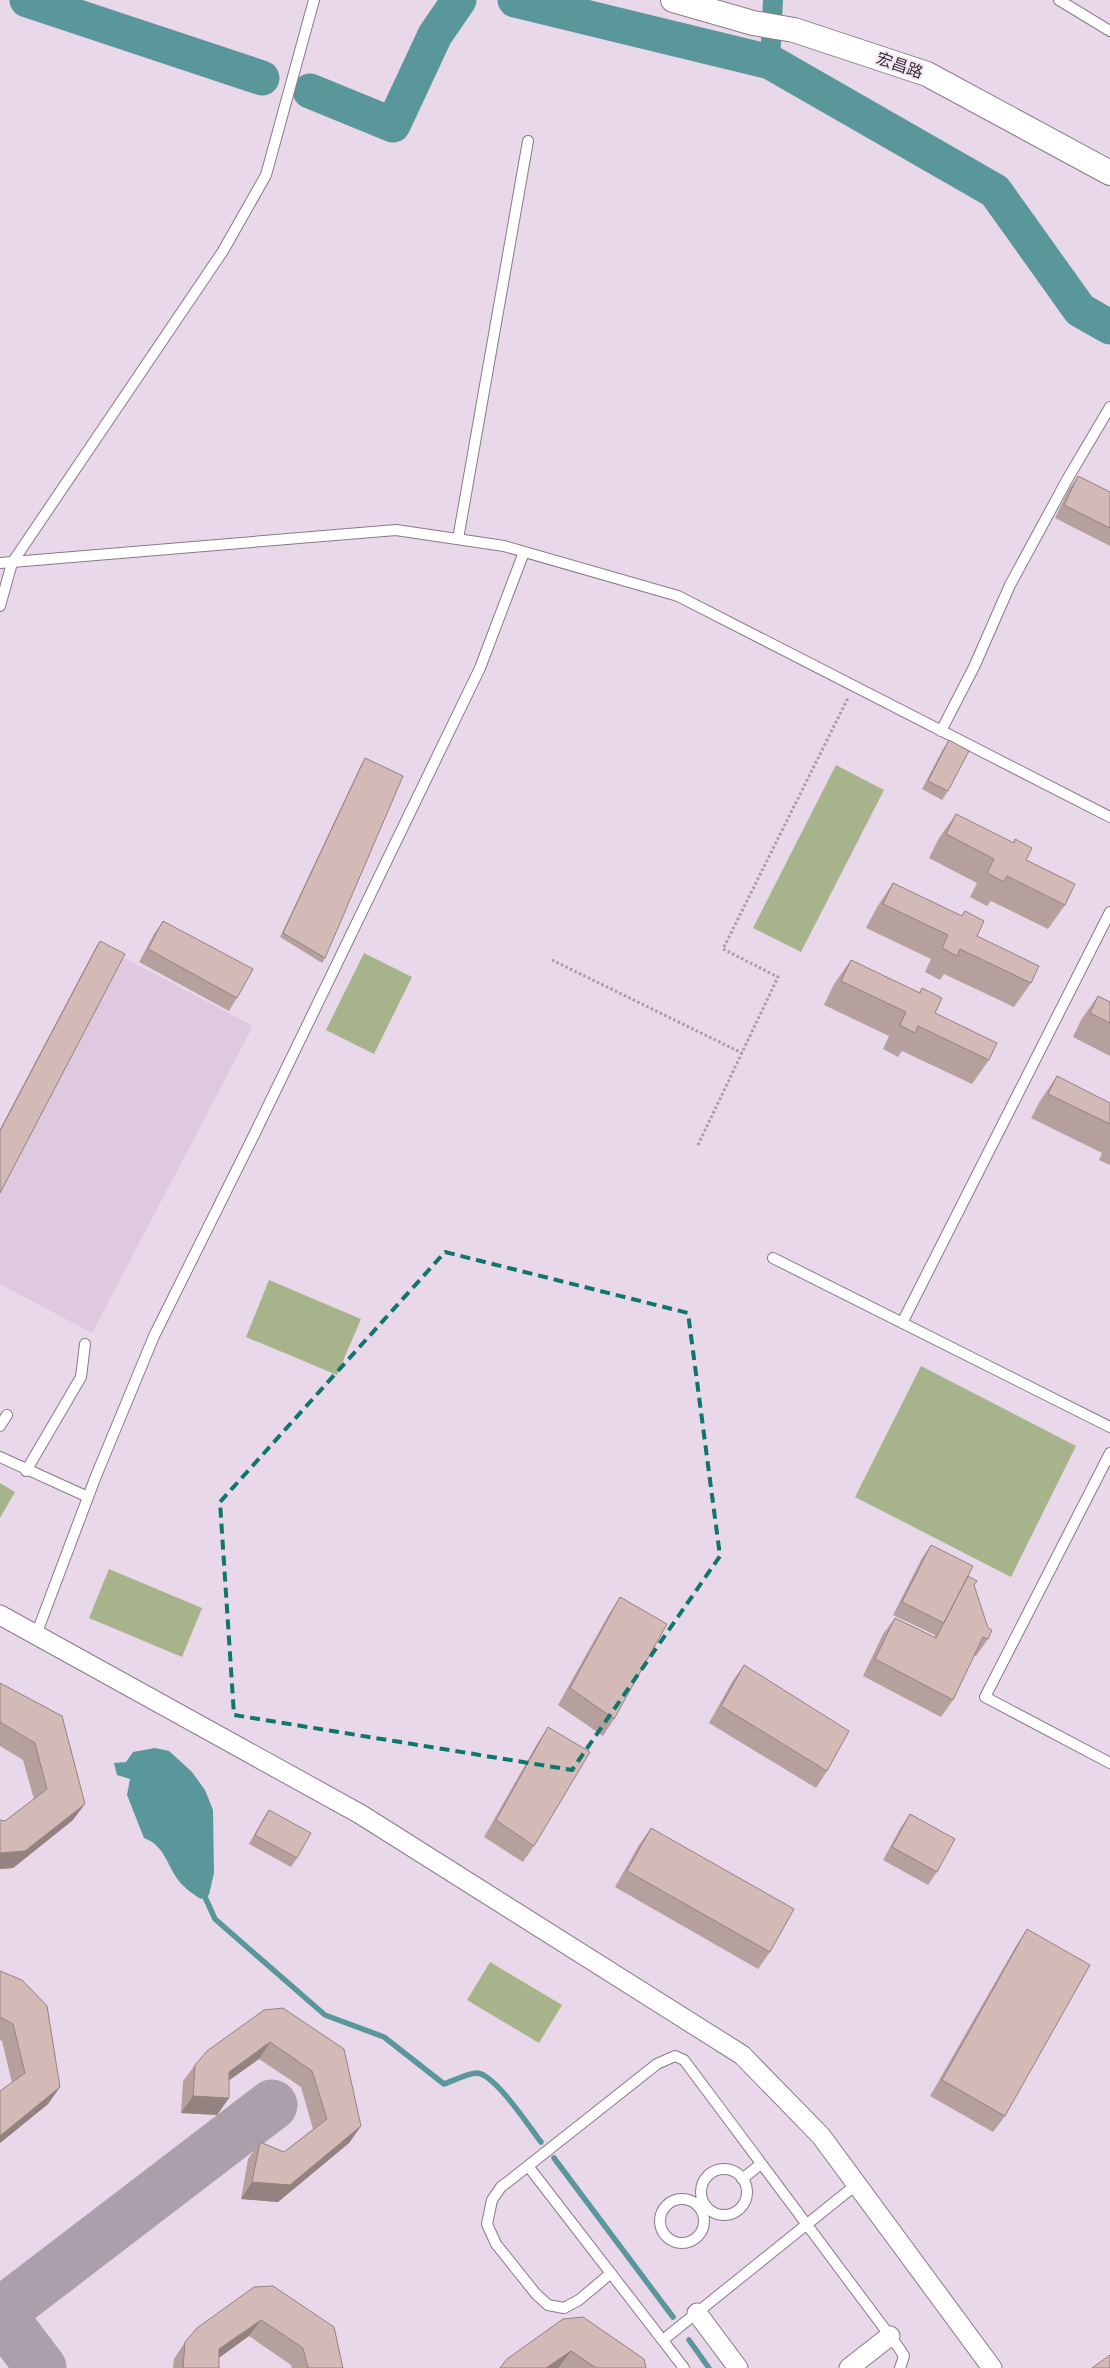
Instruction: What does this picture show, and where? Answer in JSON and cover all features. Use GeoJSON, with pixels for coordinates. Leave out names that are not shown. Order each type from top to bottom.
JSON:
{"type":"FeatureCollection","features":[{"type":"Feature","properties":{"kind":"street","name":"宏昌路"},"geometry":{"type":"LineString","coordinates":[[673,0],[753,23],[794,30],[927,74],[1110,173]]}},
{"type":"Feature","properties":{"kind":"street"},"geometry":{"type":"LineString","coordinates":[[0,1616],[360,1814],[742,2055],[821,2136],[992,2368]]}},
{"type":"Feature","properties":{"kind":"street"},"geometry":{"type":"LineString","coordinates":[[697,2313],[738,2368]]}},
{"type":"Feature","properties":{"kind":"street"},"geometry":{"type":"LineString","coordinates":[[849,2368],[890,2336]]}},
{"type":"Feature","properties":{"kind":"lane"},"geometry":{"type":"LineString","coordinates":[[0,606],[12,563],[224,251],[266,175],[314,0]]}},
{"type":"Feature","properties":{"kind":"lane"},"geometry":{"type":"LineString","coordinates":[[1059,0],[1110,31]]}},
{"type":"Feature","properties":{"kind":"lane"},"geometry":{"type":"LineString","coordinates":[[458,539],[528,141]]}},
{"type":"Feature","properties":{"kind":"lane"},"geometry":{"type":"LineString","coordinates":[[940,731],[974,667],[1010,585],[1068,478],[1110,407]]}},
{"type":"Feature","properties":{"kind":"lane"},"geometry":{"type":"LineString","coordinates":[[0,563],[396,530],[504,546],[678,596],[1110,817]]}},
{"type":"Feature","properties":{"kind":"lane"},"geometry":{"type":"LineString","coordinates":[[36,1635],[88,1497],[154,1336],[255,1133],[480,668],[524,552]]}},
{"type":"Feature","properties":{"kind":"lane"},"geometry":{"type":"LineString","coordinates":[[902,1322],[1110,912]]}},
{"type":"Feature","properties":{"kind":"lane"},"geometry":{"type":"LineString","coordinates":[[773,1258],[1110,1427]]}},
{"type":"Feature","properties":{"kind":"lane"},"geometry":{"type":"LineString","coordinates":[[26,1471],[81,1377],[85,1344]]}},
{"type":"Feature","properties":{"kind":"lane"},"geometry":{"type":"LineString","coordinates":[[0,1426],[6,1415]]}},
{"type":"Feature","properties":{"kind":"lane"},"geometry":{"type":"LineString","coordinates":[[1110,1453],[985,1697],[1110,1763]]}},
{"type":"Feature","properties":{"kind":"lane"},"geometry":{"type":"LineString","coordinates":[[0,1457],[26,1471],[88,1497]]}},
{"type":"Feature","properties":{"kind":"lane"},"geometry":{"type":"LineString","coordinates":[[611,2273],[579,2300],[564,2308],[548,2305],[536,2294],[496,2244],[487,2224],[492,2200],[501,2187],[658,2064],[675,2056],[684,2060],[890,2336],[904,2356],[900,2368]]}},
{"type":"Feature","properties":{"kind":"lane"},"geometry":{"type":"LineString","coordinates":[[742,2179],[761,2164]]}},
{"type":"Feature","properties":{"kind":"lane"},"geometry":{"type":"LineString","coordinates":[[528,2166],[684,2368]]}},
{"type":"Feature","properties":{"kind":"lane"},"geometry":{"type":"LineString","coordinates":[[724,2169],[731,2170],[742,2179],[747,2193],[742,2206],[737,2211],[723,2215],[702,2207],[702,2184],[711,2173],[724,2169]]}},
{"type":"Feature","properties":{"kind":"lane"},"geometry":{"type":"LineString","coordinates":[[662,2340],[857,2184]]}},
{"type":"Feature","properties":{"kind":"path"},"geometry":{"type":"LineString","coordinates":[[698,1145],[778,977],[723,949],[854,686]]}},
{"type":"Feature","properties":{"kind":"path"},"geometry":{"type":"LineString","coordinates":[[552,960],[742,1053]]}},
{"type":"Feature","properties":{"kind":"highlighted area"},"geometry":{"type":"Polygon","coordinates":[[[445,1252],[688,1313],[720,1556],[572,1770],[234,1715],[220,1502],[445,1252]]]}},
{"type":"Feature","properties":{"kind":"shaded area"},"geometry":{"type":"Polygon","coordinates":[[[836,765],[884,790],[801,952],[753,928],[836,765]]]}},
{"type":"Feature","properties":{"kind":"shaded area"},"geometry":{"type":"Polygon","coordinates":[[[364,953],[412,977],[374,1054],[326,1030],[364,953]]]}},
{"type":"Feature","properties":{"kind":"shaded area"},"geometry":{"type":"Polygon","coordinates":[[[123,957],[253,1026],[92,1333],[0,1284],[0,1192],[123,957]]]}},
{"type":"Feature","properties":{"kind":"shaded area"},"geometry":{"type":"Polygon","coordinates":[[[269,1280],[361,1319],[337,1375],[246,1337],[269,1280]]]}},
{"type":"Feature","properties":{"kind":"shaded area"},"geometry":{"type":"Polygon","coordinates":[[[921,1366],[1076,1446],[1011,1577],[855,1497],[921,1366]]]}},
{"type":"Feature","properties":{"kind":"shaded area"},"geometry":{"type":"Polygon","coordinates":[[[0,1483],[15,1492],[0,1518],[0,1483]]]}},
{"type":"Feature","properties":{"kind":"shaded area"},"geometry":{"type":"Polygon","coordinates":[[[109,1569],[202,1608],[182,1657],[89,1618],[109,1569]]]}},
{"type":"Feature","properties":{"kind":"shaded area"},"geometry":{"type":"Polygon","coordinates":[[[155,1748],[169,1751],[192,1772],[205,1790],[213,1810],[214,1873],[209,1895],[201,1899],[190,1892],[176,1877],[160,1849],[144,1838],[127,1795],[130,1779],[117,1775],[114,1763],[126,1762],[133,1752],[155,1748]]]}},
{"type":"Feature","properties":{"kind":"shaded area"},"geometry":{"type":"Polygon","coordinates":[[[490,1962],[562,2005],[539,2043],[467,2000],[490,1962]]]}},
{"type":"Feature","properties":{"kind":"building"},"geometry":{"type":"Polygon","coordinates":[[[1078,476],[1110,492],[1110,528],[1064,505],[1078,476]]]}},
{"type":"Feature","properties":{"kind":"building"},"geometry":{"type":"Polygon","coordinates":[[[949,740],[969,751],[948,791],[928,781],[949,740]]]}},
{"type":"Feature","properties":{"kind":"building"},"geometry":{"type":"Polygon","coordinates":[[[365,758],[403,776],[325,958],[283,933],[365,758]]]}},
{"type":"Feature","properties":{"kind":"building"},"geometry":{"type":"Polygon","coordinates":[[[956,814],[1014,843],[1015,839],[1032,848],[1026,860],[1075,884],[1065,905],[1007,876],[1004,882],[987,873],[994,859],[946,834],[956,814]]]}},
{"type":"Feature","properties":{"kind":"building"},"geometry":{"type":"Polygon","coordinates":[[[893,883],[962,916],[965,911],[984,921],[977,936],[1039,966],[1031,983],[960,949],[957,956],[942,948],[948,935],[883,904],[893,883]]]}},
{"type":"Feature","properties":{"kind":"building"},"geometry":{"type":"Polygon","coordinates":[[[163,921],[253,969],[237,998],[148,949],[163,921]]]}},
{"type":"Feature","properties":{"kind":"building"},"geometry":{"type":"Polygon","coordinates":[[[100,941],[125,954],[0,1193],[0,1131],[100,941]]]}},
{"type":"Feature","properties":{"kind":"building"},"geometry":{"type":"Polygon","coordinates":[[[851,960],[920,993],[922,988],[942,998],[935,1013],[997,1043],[989,1060],[918,1026],[915,1033],[900,1025],[906,1012],[841,981],[851,960]]]}},
{"type":"Feature","properties":{"kind":"building"},"geometry":{"type":"Polygon","coordinates":[[[1098,996],[1110,1002],[1110,1023],[1090,1013],[1098,996]]]}},
{"type":"Feature","properties":{"kind":"building"},"geometry":{"type":"Polygon","coordinates":[[[1057,1076],[1110,1103],[1110,1124],[1048,1094],[1057,1076]]]}},
{"type":"Feature","properties":{"kind":"building"},"geometry":{"type":"Polygon","coordinates":[[[931,1545],[973,1566],[944,1623],[902,1602],[931,1545]]]}},
{"type":"Feature","properties":{"kind":"building"},"geometry":{"type":"Polygon","coordinates":[[[968,1576],[977,1581],[974,1585],[988,1628],[992,1630],[988,1639],[983,1637],[953,1700],[875,1659],[895,1618],[936,1638],[968,1576]]]}},
{"type":"Feature","properties":{"kind":"building"},"geometry":{"type":"Polygon","coordinates":[[[620,1597],[667,1624],[614,1719],[570,1688],[620,1597]]]}},
{"type":"Feature","properties":{"kind":"building"},"geometry":{"type":"Polygon","coordinates":[[[744,1665],[849,1731],[827,1771],[721,1706],[744,1665]]]}},
{"type":"Feature","properties":{"kind":"building"},"geometry":{"type":"Polygon","coordinates":[[[0,1683],[62,1716],[85,1804],[25,1851],[0,1853],[0,1820],[5,1821],[47,1789],[35,1743],[0,1722],[0,1683]]]}},
{"type":"Feature","properties":{"kind":"building"},"geometry":{"type":"Polygon","coordinates":[[[548,1727],[590,1752],[534,1846],[496,1820],[548,1727]]]}},
{"type":"Feature","properties":{"kind":"building"},"geometry":{"type":"Polygon","coordinates":[[[269,1810],[311,1833],[297,1858],[255,1835],[269,1810]]]}},
{"type":"Feature","properties":{"kind":"building"},"geometry":{"type":"Polygon","coordinates":[[[910,1814],[955,1839],[937,1872],[892,1847],[910,1814]]]}},
{"type":"Feature","properties":{"kind":"building"},"geometry":{"type":"Polygon","coordinates":[[[651,1828],[794,1909],[770,1952],[627,1871],[651,1828]]]}},
{"type":"Feature","properties":{"kind":"building"},"geometry":{"type":"Polygon","coordinates":[[[1027,1929],[1090,1965],[1005,2116],[942,2080],[1027,1929]]]}},
{"type":"Feature","properties":{"kind":"building"},"geometry":{"type":"Polygon","coordinates":[[[0,1971],[22,1980],[47,2006],[60,2087],[0,2136],[0,2091],[25,2073],[13,2024],[0,2017],[0,1971]]]}},
{"type":"Feature","properties":{"kind":"building"},"geometry":{"type":"Polygon","coordinates":[[[283,2008],[344,2049],[361,2126],[290,2185],[252,2182],[260,2142],[284,2152],[327,2119],[312,2071],[270,2042],[229,2072],[229,2098],[193,2096],[195,2065],[207,2051],[264,2010],[283,2008]]]}},
{"type":"Feature","properties":{"kind":"building"},"geometry":{"type":"Polygon","coordinates":[[[273,2286],[334,2327],[343,2368],[308,2368],[303,2348],[261,2320],[219,2349],[219,2368],[183,2368],[185,2342],[197,2328],[254,2287],[273,2286]]]}},
{"type":"Feature","properties":{"kind":"building"},"geometry":{"type":"Polygon","coordinates":[[[583,2317],[644,2359],[646,2368],[596,2368],[571,2351],[546,2368],[500,2368],[507,2359],[563,2319],[583,2317]]]}},
{"type":"Feature","properties":{"kind":"building"},"geometry":{"type":"Polygon","coordinates":[[[1110,2355],[1110,2368],[1092,2368],[1110,2355]]]}},
{"type":"Feature","properties":{"kind":"waterway"},"geometry":{"type":"LineString","coordinates":[[27,0],[262,78]]}},
{"type":"Feature","properties":{"kind":"waterway"},"geometry":{"type":"LineString","coordinates":[[310,91],[393,125],[435,35],[459,0]]}},
{"type":"Feature","properties":{"kind":"waterway"},"geometry":{"type":"LineString","coordinates":[[515,0],[770,62],[995,191],[1080,310],[1110,327]]}},
{"type":"Feature","properties":{"kind":"waterway"},"geometry":{"type":"LineString","coordinates":[[770,62],[773,0]]}},
{"type":"Feature","properties":{"kind":"waterway"},"geometry":{"type":"LineString","coordinates":[[205,1897],[215,1919],[325,2015],[384,2037],[444,2084],[473,2073],[484,2076],[502,2092],[541,2142]]}},
{"type":"Feature","properties":{"kind":"waterway"},"geometry":{"type":"LineString","coordinates":[[554,2158],[673,2317]]}},
{"type":"Feature","properties":{"kind":"waterway"},"geometry":{"type":"LineString","coordinates":[[689,2340],[709,2368]]}},
{"type":"Feature","properties":{"kind":"taxiway"},"geometry":{"type":"LineString","coordinates":[[0,2313],[272,2105]]}},
{"type":"Feature","properties":{"kind":"taxiway"},"geometry":{"type":"LineString","coordinates":[[0,2314],[41,2368]]}}]}
